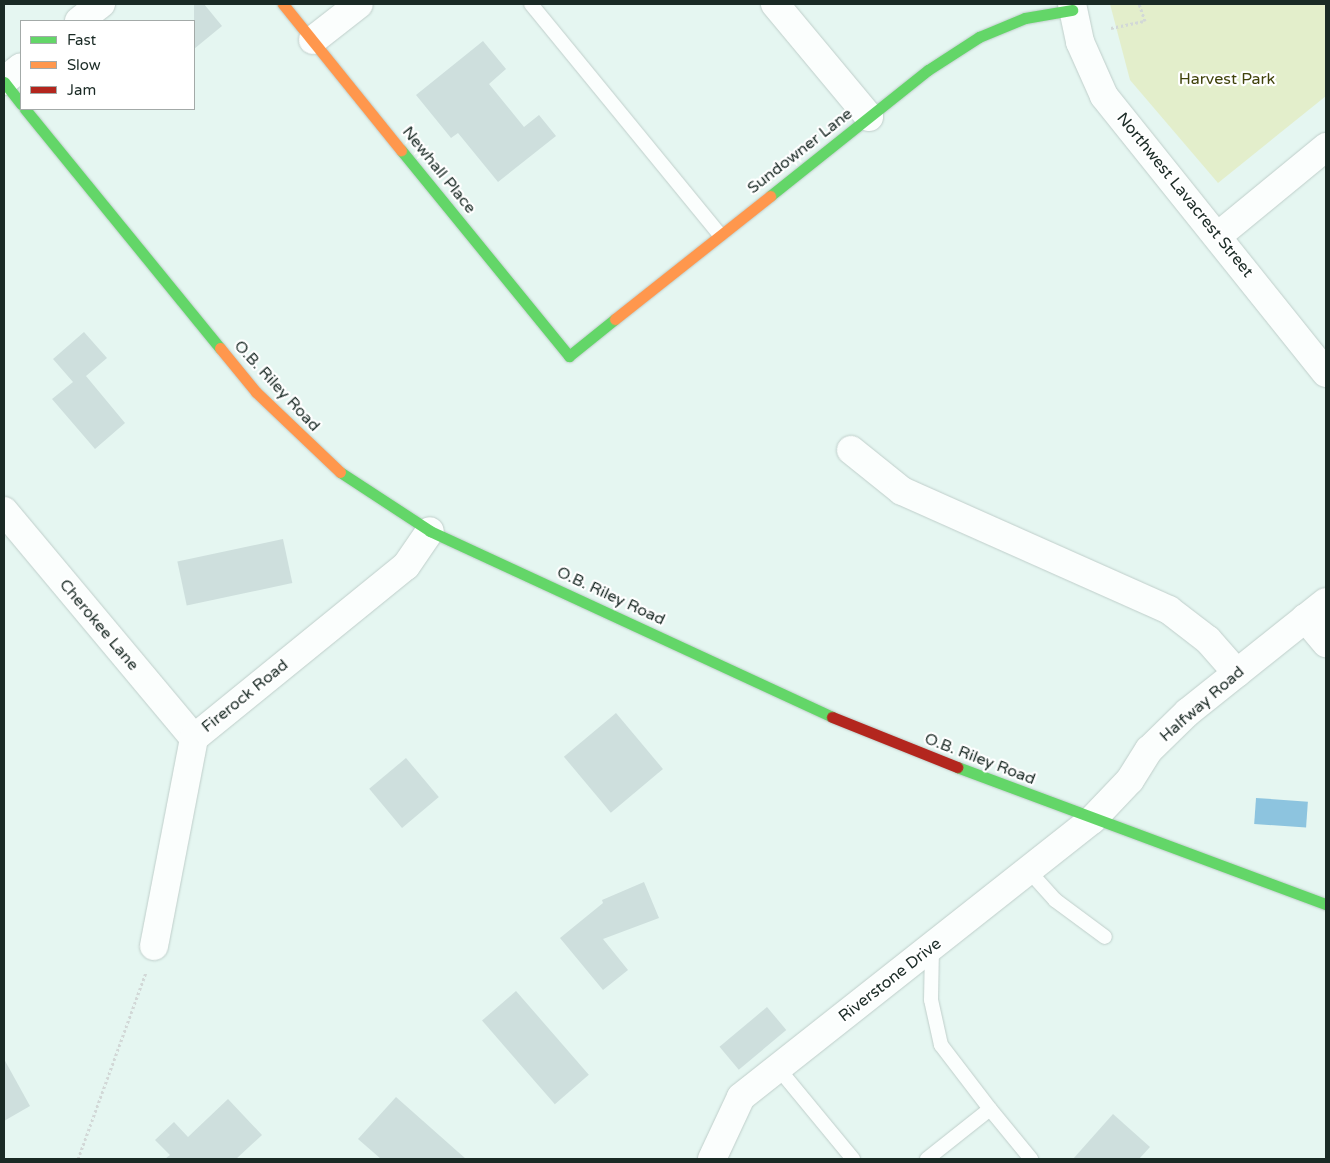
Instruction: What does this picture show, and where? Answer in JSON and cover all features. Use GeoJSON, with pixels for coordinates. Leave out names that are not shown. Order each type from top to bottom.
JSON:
{"type":"FeatureCollection","features":[{"type":"Feature","properties":{"kind":"street"},"geometry":{"type":"LineString","coordinates":[[80,20],[101,4]]}},
{"type":"Feature","properties":{"kind":"street","name":"Newhall Place"},"geometry":{"type":"LineString","coordinates":[[283,4],[569,356]]}},
{"type":"Feature","properties":{"kind":"street"},"geometry":{"type":"LineString","coordinates":[[313,40],[359,4]]}},
{"type":"Feature","properties":{"kind":"street"},"geometry":{"type":"LineString","coordinates":[[776,4],[869,117]]}},
{"type":"Feature","properties":{"kind":"street","name":"Sundowner Lane"},"geometry":{"type":"LineString","coordinates":[[569,356],[719,234],[928,70],[979,37],[1025,18],[1072,7]]}},
{"type":"Feature","properties":{"kind":"street","name":"Northwest Lavacrest Street"},"geometry":{"type":"LineString","coordinates":[[1072,7],[1080,42],[1104,96],[1219,236],[1326,373]]}},
{"type":"Feature","properties":{"kind":"street"},"geometry":{"type":"LineString","coordinates":[[20,68],[4,82],[20,103]]}},
{"type":"Feature","properties":{"kind":"street","name":"O.B. Riley Road"},"geometry":{"type":"LineString","coordinates":[[26,110],[256,392],[290,427],[336,469],[430,531],[846,723],[1092,820],[1326,904]]}},
{"type":"Feature","properties":{"kind":"street"},"geometry":{"type":"LineString","coordinates":[[1219,236],[1326,147]]}},
{"type":"Feature","properties":{"kind":"street"},"geometry":{"type":"LineString","coordinates":[[851,450],[902,491],[1169,610],[1208,640],[1237,673]]}},
{"type":"Feature","properties":{"kind":"street","name":"Cherokee Lane"},"geometry":{"type":"LineString","coordinates":[[4,512],[194,738]]}},
{"type":"Feature","properties":{"kind":"street","name":"Firerock Road"},"geometry":{"type":"LineString","coordinates":[[154,946],[194,738],[406,566],[430,531]]}},
{"type":"Feature","properties":{"kind":"street"},"geometry":{"type":"LineString","coordinates":[[1316,610],[1326,643]]}},
{"type":"Feature","properties":{"kind":"street","name":"Halfway Road"},"geometry":{"type":"LineString","coordinates":[[1092,820],[1130,780],[1149,750],[1237,673],[1316,610]]}},
{"type":"Feature","properties":{"kind":"street","name":"Riverstone Drive"},"geometry":{"type":"LineString","coordinates":[[712,1159],[742,1098],[1092,820]]}},
{"type":"Feature","properties":{"kind":"lane"},"geometry":{"type":"LineString","coordinates":[[531,4],[719,234]]}},
{"type":"Feature","properties":{"kind":"lane"},"geometry":{"type":"LineString","coordinates":[[1029,870],[1055,900],[1105,937]]}},
{"type":"Feature","properties":{"kind":"lane"},"geometry":{"type":"LineString","coordinates":[[932,947],[931,1000],[941,1045],[1031,1159]]}},
{"type":"Feature","properties":{"kind":"lane"},"geometry":{"type":"LineString","coordinates":[[778,1068],[853,1159]]}},
{"type":"Feature","properties":{"kind":"lane"},"geometry":{"type":"LineString","coordinates":[[927,1159],[990,1109]]}},
{"type":"Feature","properties":{"kind":"path"},"geometry":{"type":"LineString","coordinates":[[1112,28],[1144,21],[1139,4]]}},
{"type":"Feature","properties":{"kind":"path"},"geometry":{"type":"LineString","coordinates":[[78,1159],[154,946]]}},
{"type":"Feature","properties":{"kind":"green space","name":"Harvest Park"},"geometry":{"type":"Polygon","coordinates":[[[1110,4],[1326,4],[1326,96],[1218,183],[1130,80],[1110,4]]]}},
{"type":"Feature","properties":{"kind":"water"},"geometry":{"type":"Polygon","coordinates":[[[1256,798],[1308,802],[1306,828],[1254,824],[1256,798]]]}},
{"type":"Feature","properties":{"kind":"building"},"geometry":{"type":"Polygon","coordinates":[[[194,4],[204,4],[222,26],[195,48],[194,4]]]}},
{"type":"Feature","properties":{"kind":"building"},"geometry":{"type":"Polygon","coordinates":[[[483,41],[506,69],[489,84],[524,127],[539,115],[556,136],[498,182],[458,133],[451,138],[416,95],[483,41]]]}},
{"type":"Feature","properties":{"kind":"building"},"geometry":{"type":"Polygon","coordinates":[[[84,332],[107,358],[86,376],[125,423],[95,449],[52,399],[73,382],[53,359],[84,332]]]}},
{"type":"Feature","properties":{"kind":"building"},"geometry":{"type":"Polygon","coordinates":[[[283,539],[292,583],[187,605],[177,561],[283,539]]]}},
{"type":"Feature","properties":{"kind":"building"},"geometry":{"type":"Polygon","coordinates":[[[616,713],[663,769],[611,813],[564,757],[616,713]]]}},
{"type":"Feature","properties":{"kind":"building"},"geometry":{"type":"Polygon","coordinates":[[[406,758],[439,797],[402,828],[369,789],[406,758]]]}},
{"type":"Feature","properties":{"kind":"building"},"geometry":{"type":"Polygon","coordinates":[[[644,882],[659,918],[603,939],[628,970],[603,990],[560,938],[603,903],[602,900],[644,882]]]}},
{"type":"Feature","properties":{"kind":"building"},"geometry":{"type":"Polygon","coordinates":[[[516,991],[589,1075],[555,1104],[482,1021],[516,991]]]}},
{"type":"Feature","properties":{"kind":"building"},"geometry":{"type":"Polygon","coordinates":[[[767,1007],[786,1030],[739,1070],[720,1047],[767,1007]]]}},
{"type":"Feature","properties":{"kind":"building"},"geometry":{"type":"Polygon","coordinates":[[[4,1059],[30,1106],[4,1121],[4,1059]]]}},
{"type":"Feature","properties":{"kind":"building"},"geometry":{"type":"Polygon","coordinates":[[[396,1097],[466,1159],[381,1159],[358,1139],[396,1097]]]}},
{"type":"Feature","properties":{"kind":"building"},"geometry":{"type":"Polygon","coordinates":[[[228,1099],[262,1135],[236,1159],[165,1159],[170,1155],[155,1140],[174,1122],[188,1137],[228,1099]]]}},
{"type":"Feature","properties":{"kind":"building"},"geometry":{"type":"Polygon","coordinates":[[[1113,1114],[1150,1147],[1139,1159],[1073,1159],[1113,1114]]]}},
{"type":"Feature","properties":{"kind":"traffic: fast"},"geometry":{"type":"LineString","coordinates":[[770,196],[928,70],[979,37],[1025,18],[1072,10]]}},
{"type":"Feature","properties":{"kind":"traffic: fast"},"geometry":{"type":"LineString","coordinates":[[4,82],[20,103]]}},
{"type":"Feature","properties":{"kind":"traffic: fast"},"geometry":{"type":"LineString","coordinates":[[26,110],[220,348]]}},
{"type":"Feature","properties":{"kind":"traffic: fast"},"geometry":{"type":"LineString","coordinates":[[401,150],[569,356],[615,319]]}},
{"type":"Feature","properties":{"kind":"traffic: fast"},"geometry":{"type":"LineString","coordinates":[[340,472],[430,531],[832,717]]}},
{"type":"Feature","properties":{"kind":"traffic: fast"},"geometry":{"type":"LineString","coordinates":[[957,767],[1326,904]]}},
{"type":"Feature","properties":{"kind":"traffic: slow"},"geometry":{"type":"LineString","coordinates":[[283,4],[401,150]]}},
{"type":"Feature","properties":{"kind":"traffic: slow"},"geometry":{"type":"LineString","coordinates":[[615,319],[770,196]]}},
{"type":"Feature","properties":{"kind":"traffic: slow"},"geometry":{"type":"LineString","coordinates":[[220,348],[256,392],[340,472]]}},
{"type":"Feature","properties":{"kind":"traffic: jam"},"geometry":{"type":"LineString","coordinates":[[832,717],[957,767]]}}]}
